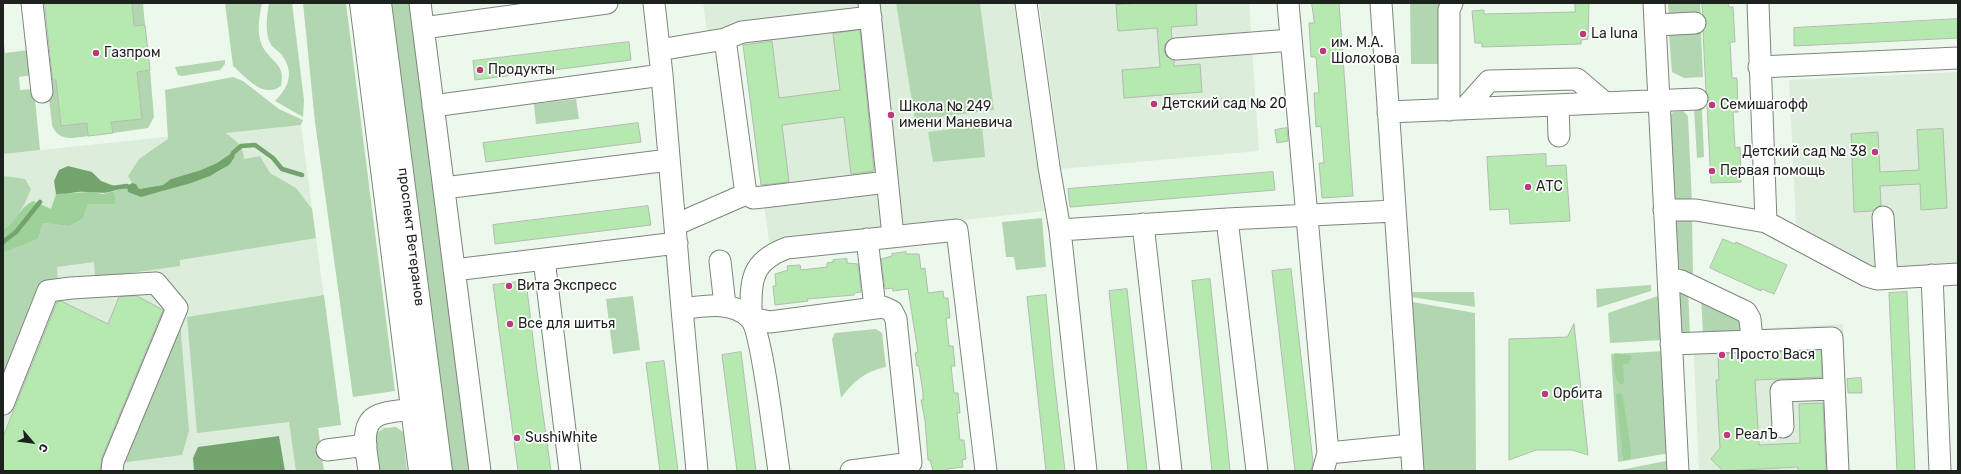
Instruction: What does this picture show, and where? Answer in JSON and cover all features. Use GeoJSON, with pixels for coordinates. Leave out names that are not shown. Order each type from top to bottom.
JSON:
{"type":"FeatureCollection","features":[{"type":"Feature","properties":{"kind":"main road","name":"проспект Ветеранов"},"geometry":{"type":"LineString","coordinates":[[361,3],[420,471]]}},
{"type":"Feature","properties":{"kind":"main road","name":"проспект Ветеранов"},"geometry":{"type":"LineString","coordinates":[[380,3],[441,471]]}},
{"type":"Feature","properties":{"kind":"street"},"geometry":{"type":"LineString","coordinates":[[32,3],[42,92]]}},
{"type":"Feature","properties":{"kind":"street"},"geometry":{"type":"LineString","coordinates":[[420,3],[480,471]]}},
{"type":"Feature","properties":{"kind":"street"},"geometry":{"type":"LineString","coordinates":[[423,28],[607,3]]}},
{"type":"Feature","properties":{"kind":"street"},"geometry":{"type":"LineString","coordinates":[[654,3],[662,75],[697,471]]}},
{"type":"Feature","properties":{"kind":"street"},"geometry":{"type":"LineString","coordinates":[[1026,3],[1049,167],[1060,230],[1086,471]]}},
{"type":"Feature","properties":{"kind":"street"},"geometry":{"type":"LineString","coordinates":[[1288,3],[1308,215],[1326,462],[1410,445]]}},
{"type":"Feature","properties":{"kind":"street"},"geometry":{"type":"LineString","coordinates":[[1381,3],[1395,211],[1405,283],[1410,445],[1413,471]]}},
{"type":"Feature","properties":{"kind":"street"},"geometry":{"type":"LineString","coordinates":[[1452,3],[1449,10],[1457,110]]}},
{"type":"Feature","properties":{"kind":"street"},"geometry":{"type":"LineString","coordinates":[[1654,3],[1678,471]]}},
{"type":"Feature","properties":{"kind":"street"},"geometry":{"type":"LineString","coordinates":[[1758,3],[1759,67],[1766,222]]}},
{"type":"Feature","properties":{"kind":"street"},"geometry":{"type":"LineString","coordinates":[[659,50],[725,39],[742,32],[870,10],[893,236]]}},
{"type":"Feature","properties":{"kind":"street"},"geometry":{"type":"LineString","coordinates":[[1655,25],[1695,23]]}},
{"type":"Feature","properties":{"kind":"street"},"geometry":{"type":"LineString","coordinates":[[725,39],[746,194],[752,198],[763,198],[887,182]]}},
{"type":"Feature","properties":{"kind":"street"},"geometry":{"type":"LineString","coordinates":[[1176,49],[1291,40]]}},
{"type":"Feature","properties":{"kind":"street"},"geometry":{"type":"LineString","coordinates":[[1759,67],[1958,58]]}},
{"type":"Feature","properties":{"kind":"street"},"geometry":{"type":"LineString","coordinates":[[433,106],[662,75]]}},
{"type":"Feature","properties":{"kind":"street"},"geometry":{"type":"LineString","coordinates":[[1457,110],[1489,81],[1577,79],[1605,103]]}},
{"type":"Feature","properties":{"kind":"street"},"geometry":{"type":"LineString","coordinates":[[1388,112],[1697,99]]}},
{"type":"Feature","properties":{"kind":"street"},"geometry":{"type":"LineString","coordinates":[[1558,105],[1559,136]]}},
{"type":"Feature","properties":{"kind":"street"},"geometry":{"type":"LineString","coordinates":[[444,188],[669,160]]}},
{"type":"Feature","properties":{"kind":"street"},"geometry":{"type":"LineString","coordinates":[[454,270],[544,259],[676,234],[746,194]]}},
{"type":"Feature","properties":{"kind":"street"},"geometry":{"type":"LineString","coordinates":[[1664,210],[1696,210],[1766,222],[1867,276],[1877,279],[1958,274]]}},
{"type":"Feature","properties":{"kind":"street"},"geometry":{"type":"LineString","coordinates":[[1060,230],[1227,218],[1395,211]]}},
{"type":"Feature","properties":{"kind":"street"},"geometry":{"type":"LineString","coordinates":[[1883,217],[1887,278]]}},
{"type":"Feature","properties":{"kind":"street"},"geometry":{"type":"LineString","coordinates":[[1227,218],[1257,471]]}},
{"type":"Feature","properties":{"kind":"street"},"geometry":{"type":"LineString","coordinates":[[1144,224],[1171,471]]}},
{"type":"Feature","properties":{"kind":"street"},"geometry":{"type":"LineString","coordinates":[[779,471],[760,341],[751,318],[753,282],[758,265],[771,254],[787,248],[957,230],[986,471]]}},
{"type":"Feature","properties":{"kind":"street"},"geometry":{"type":"LineString","coordinates":[[867,239],[875,307]]}},
{"type":"Feature","properties":{"kind":"street"},"geometry":{"type":"LineString","coordinates":[[544,259],[570,471]]}},
{"type":"Feature","properties":{"kind":"street"},"geometry":{"type":"LineString","coordinates":[[720,261],[725,305]]}},
{"type":"Feature","properties":{"kind":"street"},"geometry":{"type":"LineString","coordinates":[[1932,276],[1940,471]]}},
{"type":"Feature","properties":{"kind":"street"},"geometry":{"type":"LineString","coordinates":[[1668,278],[1681,281],[1746,312],[1750,319],[1752,340]]}},
{"type":"Feature","properties":{"kind":"street"},"geometry":{"type":"LineString","coordinates":[[3,404],[48,291],[71,288],[156,283],[177,308],[113,462],[112,471]]}},
{"type":"Feature","properties":{"kind":"street"},"geometry":{"type":"LineString","coordinates":[[682,309],[709,305],[725,305],[751,318],[770,322],[875,307],[883,307],[892,311],[896,319],[911,463],[894,468],[851,471]]}},
{"type":"Feature","properties":{"kind":"street"},"geometry":{"type":"LineString","coordinates":[[1672,344],[1832,338],[1838,471]]}},
{"type":"Feature","properties":{"kind":"street"},"geometry":{"type":"LineString","coordinates":[[1782,427],[1781,391],[1834,389]]}},
{"type":"Feature","properties":{"kind":"street"},"geometry":{"type":"LineString","coordinates":[[369,471],[366,428],[370,420],[379,414],[412,409]]}},
{"type":"Feature","properties":{"kind":"street"},"geometry":{"type":"LineString","coordinates":[[327,450],[366,445]]}},
{"type":"Feature","properties":{"kind":"shaded area"},"geometry":{"type":"Polygon","coordinates":[[[132,3],[143,3],[145,25],[134,26],[132,3]]]}},
{"type":"Feature","properties":{"kind":"shaded area"},"geometry":{"type":"Polygon","coordinates":[[[225,3],[262,3],[259,28],[260,41],[266,52],[281,70],[281,86],[268,90],[262,89],[233,66],[225,3]]]}},
{"type":"Feature","properties":{"kind":"shaded area"},"geometry":{"type":"Polygon","coordinates":[[[269,3],[292,3],[304,100],[303,117],[275,101],[287,85],[289,73],[288,67],[280,53],[269,41],[267,25],[269,3]]]}},
{"type":"Feature","properties":{"kind":"shaded area"},"geometry":{"type":"Polygon","coordinates":[[[303,3],[346,3],[395,391],[353,397],[315,122],[303,3]]]}},
{"type":"Feature","properties":{"kind":"shaded area"},"geometry":{"type":"Polygon","coordinates":[[[388,3],[412,3],[472,471],[449,471],[388,3]]]}},
{"type":"Feature","properties":{"kind":"shaded area","name":"Школа № 249 имени Маневича"},"geometry":{"type":"Polygon","coordinates":[[[703,3],[1014,3],[1044,211],[769,242],[741,28],[707,32],[703,3]]]}},
{"type":"Feature","properties":{"kind":"shaded area"},"geometry":{"type":"Polygon","coordinates":[[[896,3],[980,3],[994,110],[915,120],[896,3]]]}},
{"type":"Feature","properties":{"kind":"shaded area","name":"Детский сад № 20"},"geometry":{"type":"Polygon","coordinates":[[[1039,3],[1249,3],[1259,151],[1061,169],[1039,3]]]}},
{"type":"Feature","properties":{"kind":"shaded area"},"geometry":{"type":"Polygon","coordinates":[[[1410,3],[1443,3],[1444,64],[1411,64],[1410,3]]]}},
{"type":"Feature","properties":{"kind":"shaded area"},"geometry":{"type":"Polygon","coordinates":[[[1668,3],[1700,3],[1701,18],[1669,20],[1668,3]]]}},
{"type":"Feature","properties":{"kind":"shaded area"},"geometry":{"type":"Polygon","coordinates":[[[1701,32],[1703,77],[1684,78],[1672,72],[1669,35],[1701,32]]]}},
{"type":"Feature","properties":{"kind":"shaded area"},"geometry":{"type":"Polygon","coordinates":[[[3,33],[5,53],[29,50],[32,75],[19,77],[20,90],[34,89],[40,150],[3,154],[3,33]]]}},
{"type":"Feature","properties":{"kind":"shaded area"},"geometry":{"type":"Polygon","coordinates":[[[225,60],[225,64],[220,70],[182,76],[178,75],[175,67],[225,60]]]}},
{"type":"Feature","properties":{"kind":"shaded area"},"geometry":{"type":"Polygon","coordinates":[[[150,70],[154,117],[148,128],[113,133],[111,122],[142,119],[137,72],[150,70]]]}},
{"type":"Feature","properties":{"kind":"shaded area","name":"Детский сад № 38"},"geometry":{"type":"Polygon","coordinates":[[[1958,72],[1958,266],[1874,270],[1796,224],[1789,80],[1958,72]]]}},
{"type":"Feature","properties":{"kind":"shaded area"},"geometry":{"type":"Polygon","coordinates":[[[233,77],[243,81],[279,109],[303,120],[301,125],[225,133],[239,144],[243,150],[244,159],[260,156],[270,173],[296,188],[312,209],[316,238],[180,260],[180,266],[95,278],[94,262],[57,267],[58,282],[3,392],[3,253],[38,239],[43,223],[69,226],[83,219],[88,204],[116,204],[114,191],[118,189],[117,187],[127,186],[128,192],[144,194],[160,192],[202,179],[212,175],[228,165],[233,159],[235,151],[217,163],[201,170],[171,179],[163,185],[139,189],[136,184],[132,183],[128,176],[139,159],[168,139],[165,90],[233,77]]]}},
{"type":"Feature","properties":{"kind":"shaded area"},"geometry":{"type":"Polygon","coordinates":[[[56,80],[61,126],[87,123],[88,136],[67,138],[58,134],[52,125],[47,81],[56,80]]]}},
{"type":"Feature","properties":{"kind":"shaded area"},"geometry":{"type":"Polygon","coordinates":[[[576,99],[579,119],[536,124],[534,104],[576,99]]]}},
{"type":"Feature","properties":{"kind":"shaded area"},"geometry":{"type":"Polygon","coordinates":[[[1694,110],[1702,110],[1704,157],[1697,158],[1694,110]]]}},
{"type":"Feature","properties":{"kind":"shaded area"},"geometry":{"type":"Polygon","coordinates":[[[1683,111],[1688,116],[1692,203],[1675,200],[1673,197],[1670,116],[1673,112],[1683,111]]]}},
{"type":"Feature","properties":{"kind":"shaded area"},"geometry":{"type":"Polygon","coordinates":[[[301,125],[341,425],[318,428],[324,471],[3,471],[3,154],[251,128],[301,125]]]}},
{"type":"Feature","properties":{"kind":"shaded area"},"geometry":{"type":"Polygon","coordinates":[[[982,125],[985,157],[933,162],[928,132],[982,125]]]}},
{"type":"Feature","properties":{"kind":"shaded area"},"geometry":{"type":"Polygon","coordinates":[[[236,150],[234,158],[229,165],[210,176],[141,197],[128,192],[127,186],[132,183],[136,184],[139,189],[163,185],[171,179],[201,170],[217,163],[236,150]]]}},
{"type":"Feature","properties":{"kind":"shaded area"},"geometry":{"type":"Polygon","coordinates":[[[68,166],[92,172],[101,181],[117,187],[118,189],[103,193],[78,192],[56,194],[54,181],[59,170],[68,166]]]}},
{"type":"Feature","properties":{"kind":"shaded area"},"geometry":{"type":"Polygon","coordinates":[[[3,176],[25,179],[31,189],[16,217],[3,230],[3,176]]]}},
{"type":"Feature","properties":{"kind":"shaded area"},"geometry":{"type":"Polygon","coordinates":[[[114,191],[116,204],[88,204],[83,219],[69,226],[43,223],[38,239],[3,253],[3,230],[24,207],[33,201],[51,209],[56,194],[90,192],[103,194],[114,191]]]}},
{"type":"Feature","properties":{"kind":"shaded area"},"geometry":{"type":"Polygon","coordinates":[[[1692,214],[1693,275],[1677,266],[1674,221],[1692,214]]]}},
{"type":"Feature","properties":{"kind":"shaded area"},"geometry":{"type":"Polygon","coordinates":[[[1042,218],[1046,267],[1016,270],[1014,257],[1006,257],[1002,222],[1042,218]]]}},
{"type":"Feature","properties":{"kind":"shaded area"},"geometry":{"type":"Polygon","coordinates":[[[1651,285],[1651,291],[1597,308],[1596,289],[1651,285]]]}},
{"type":"Feature","properties":{"kind":"shaded area"},"geometry":{"type":"Polygon","coordinates":[[[1679,289],[1688,289],[1690,335],[1679,336],[1679,289]]]}},
{"type":"Feature","properties":{"kind":"shaded area"},"geometry":{"type":"Polygon","coordinates":[[[1411,292],[1474,292],[1475,307],[1411,297],[1411,292]]]}},
{"type":"Feature","properties":{"kind":"shaded area"},"geometry":{"type":"Polygon","coordinates":[[[324,295],[341,425],[318,428],[324,471],[296,471],[289,422],[197,433],[187,317],[324,295]]]}},
{"type":"Feature","properties":{"kind":"shaded area"},"geometry":{"type":"Polygon","coordinates":[[[1661,295],[1663,340],[1610,343],[1608,313],[1661,295]]]}},
{"type":"Feature","properties":{"kind":"shaded area"},"geometry":{"type":"Polygon","coordinates":[[[1701,295],[1742,314],[1747,333],[1703,335],[1701,295]]]}},
{"type":"Feature","properties":{"kind":"shaded area"},"geometry":{"type":"Polygon","coordinates":[[[633,296],[640,350],[613,354],[606,299],[633,296]]]}},
{"type":"Feature","properties":{"kind":"shaded area"},"geometry":{"type":"Polygon","coordinates":[[[1407,301],[1475,313],[1476,471],[1420,471],[1407,301]]]}},
{"type":"Feature","properties":{"kind":"shaded area"},"geometry":{"type":"Polygon","coordinates":[[[180,320],[189,431],[182,455],[119,463],[180,320]]]}},
{"type":"Feature","properties":{"kind":"shaded area"},"geometry":{"type":"Polygon","coordinates":[[[1843,324],[1850,471],[1699,471],[1693,332],[1843,324]]]}},
{"type":"Feature","properties":{"kind":"shaded area"},"geometry":{"type":"Polygon","coordinates":[[[876,329],[882,333],[886,367],[878,369],[860,378],[841,398],[832,339],[835,333],[876,329]]]}},
{"type":"Feature","properties":{"kind":"shaded area"},"geometry":{"type":"Polygon","coordinates":[[[1665,351],[1670,453],[1618,462],[1611,354],[1665,351]]]}},
{"type":"Feature","properties":{"kind":"shaded area"},"geometry":{"type":"Polygon","coordinates":[[[1615,353],[1629,355],[1632,357],[1628,364],[1623,364],[1624,382],[1622,385],[1619,383],[1615,375],[1615,353]]]}},
{"type":"Feature","properties":{"kind":"shaded area"},"geometry":{"type":"Polygon","coordinates":[[[1619,393],[1623,396],[1631,453],[1630,459],[1623,460],[1616,395],[1619,393]]]}},
{"type":"Feature","properties":{"kind":"shaded area"},"geometry":{"type":"Polygon","coordinates":[[[396,427],[403,432],[407,471],[376,471],[374,435],[384,428],[396,427]]]}},
{"type":"Feature","properties":{"kind":"shaded area"},"geometry":{"type":"Polygon","coordinates":[[[279,436],[285,471],[194,471],[193,458],[198,447],[279,436]]]}},
{"type":"Feature","properties":{"kind":"shaded area"},"geometry":{"type":"Polygon","coordinates":[[[1671,460],[1672,471],[1620,471],[1620,470],[1671,460]]]}},
{"type":"Feature","properties":{"kind":"building","name":"Газпром"},"geometry":{"type":"Polygon","coordinates":[[[45,3],[132,3],[134,26],[145,25],[150,70],[137,72],[142,119],[111,122],[113,133],[88,136],[87,123],[61,126],[56,80],[53,80],[45,3]]]}},
{"type":"Feature","properties":{"kind":"building"},"geometry":{"type":"Polygon","coordinates":[[[1143,3],[1196,3],[1197,25],[1171,27],[1172,38],[1165,44],[1164,50],[1166,56],[1174,60],[1174,66],[1200,64],[1202,92],[1124,98],[1122,70],[1160,67],[1157,28],[1118,31],[1116,5],[1143,3]]]}},
{"type":"Feature","properties":{"kind":"building"},"geometry":{"type":"Polygon","coordinates":[[[1312,3],[1339,3],[1353,196],[1322,198],[1319,163],[1324,163],[1321,126],[1316,127],[1314,93],[1319,93],[1316,57],[1311,57],[1309,23],[1314,23],[1312,3]]]}},
{"type":"Feature","properties":{"kind":"building"},"geometry":{"type":"Polygon","coordinates":[[[1575,3],[1589,3],[1588,39],[1581,40],[1581,44],[1482,47],[1482,43],[1475,43],[1472,11],[1484,10],[1484,14],[1575,12],[1575,3]]]}},
{"type":"Feature","properties":{"kind":"building"},"geometry":{"type":"Polygon","coordinates":[[[1702,3],[1728,3],[1729,7],[1733,7],[1735,42],[1730,42],[1732,78],[1737,78],[1738,112],[1733,112],[1735,148],[1740,147],[1741,182],[1711,183],[1707,105],[1709,98],[1706,92],[1703,31],[1707,23],[1703,14],[1702,3]]]}},
{"type":"Feature","properties":{"kind":"building"},"geometry":{"type":"Polygon","coordinates":[[[1958,19],[1958,38],[1794,46],[1794,28],[1958,19]]]}},
{"type":"Feature","properties":{"kind":"building"},"geometry":{"type":"Polygon","coordinates":[[[860,30],[874,171],[851,174],[844,117],[782,125],[789,182],[761,185],[743,45],[772,41],[779,98],[840,90],[833,34],[860,30]]]}},
{"type":"Feature","properties":{"kind":"building"},"geometry":{"type":"Polygon","coordinates":[[[629,42],[631,60],[475,80],[473,61],[629,42]]]}},
{"type":"Feature","properties":{"kind":"building"},"geometry":{"type":"Polygon","coordinates":[[[638,123],[641,142],[486,162],[483,143],[638,123]]]}},
{"type":"Feature","properties":{"kind":"building"},"geometry":{"type":"Polygon","coordinates":[[[1287,128],[1288,141],[1277,143],[1275,130],[1287,128]]]}},
{"type":"Feature","properties":{"kind":"building"},"geometry":{"type":"Polygon","coordinates":[[[1943,129],[1947,208],[1921,210],[1920,184],[1880,186],[1881,205],[1872,211],[1854,212],[1851,134],[1878,132],[1880,172],[1919,170],[1917,130],[1943,129]]]}},
{"type":"Feature","properties":{"kind":"building","name":"АТС"},"geometry":{"type":"Polygon","coordinates":[[[1546,154],[1546,166],[1566,165],[1570,221],[1510,224],[1509,209],[1490,210],[1487,157],[1546,154]]]}},
{"type":"Feature","properties":{"kind":"building"},"geometry":{"type":"Polygon","coordinates":[[[1273,172],[1275,190],[1070,207],[1068,189],[1273,172]]]}},
{"type":"Feature","properties":{"kind":"building"},"geometry":{"type":"Polygon","coordinates":[[[648,206],[651,225],[495,244],[493,225],[648,206]]]}},
{"type":"Feature","properties":{"kind":"building"},"geometry":{"type":"Polygon","coordinates":[[[1723,239],[1735,244],[1736,242],[1787,265],[1774,294],[1762,289],[1761,291],[1710,268],[1723,239]]]}},
{"type":"Feature","properties":{"kind":"building"},"geometry":{"type":"Polygon","coordinates":[[[906,252],[906,254],[919,254],[921,269],[925,268],[928,293],[943,291],[944,298],[948,298],[950,318],[946,318],[949,346],[953,346],[955,366],[951,366],[954,393],[958,393],[960,413],[957,413],[960,440],[964,440],[966,459],[962,460],[963,467],[947,469],[947,471],[933,471],[930,460],[928,460],[925,420],[921,400],[923,400],[923,393],[919,366],[917,366],[915,353],[918,352],[908,289],[893,291],[892,288],[885,289],[881,259],[892,256],[892,254],[906,252]]]}},
{"type":"Feature","properties":{"kind":"building"},"geometry":{"type":"Polygon","coordinates":[[[847,259],[847,263],[858,264],[861,292],[854,293],[854,295],[807,299],[808,301],[775,305],[773,286],[776,286],[775,274],[788,270],[787,266],[800,265],[801,270],[827,267],[827,263],[833,262],[833,260],[847,259]]]}},
{"type":"Feature","properties":{"kind":"building"},"geometry":{"type":"Polygon","coordinates":[[[1291,269],[1313,462],[1311,471],[1295,471],[1272,271],[1291,269]]]}},
{"type":"Feature","properties":{"kind":"building"},"geometry":{"type":"Polygon","coordinates":[[[1210,279],[1230,471],[1212,471],[1192,281],[1210,279]]]}},
{"type":"Feature","properties":{"kind":"building"},"geometry":{"type":"Polygon","coordinates":[[[526,281],[551,471],[518,471],[493,285],[526,281]]]}},
{"type":"Feature","properties":{"kind":"building"},"geometry":{"type":"Polygon","coordinates":[[[1127,289],[1147,471],[1128,471],[1109,291],[1127,289]]]}},
{"type":"Feature","properties":{"kind":"building"},"geometry":{"type":"Polygon","coordinates":[[[1907,292],[1915,471],[1897,471],[1889,293],[1907,292]]]}},
{"type":"Feature","properties":{"kind":"building"},"geometry":{"type":"Polygon","coordinates":[[[1046,295],[1065,471],[1046,471],[1027,297],[1046,295]]]}},
{"type":"Feature","properties":{"kind":"building"},"geometry":{"type":"Polygon","coordinates":[[[137,296],[163,310],[102,457],[100,471],[3,471],[3,437],[57,302],[61,301],[108,324],[119,297],[137,296]]]}},
{"type":"Feature","properties":{"kind":"building","name":"Орбита"},"geometry":{"type":"Polygon","coordinates":[[[1574,324],[1588,455],[1572,450],[1536,450],[1509,460],[1509,339],[1567,337],[1574,324]]]}},
{"type":"Feature","properties":{"kind":"building"},"geometry":{"type":"Polygon","coordinates":[[[1821,350],[1822,377],[1755,380],[1759,445],[1800,443],[1799,404],[1823,403],[1826,471],[1798,471],[1798,467],[1723,471],[1711,459],[1720,448],[1716,380],[1719,380],[1718,355],[1821,350]]]}},
{"type":"Feature","properties":{"kind":"building"},"geometry":{"type":"Polygon","coordinates":[[[741,352],[756,471],[737,471],[722,355],[741,352]]]}},
{"type":"Feature","properties":{"kind":"building"},"geometry":{"type":"Polygon","coordinates":[[[664,361],[678,471],[660,471],[646,363],[664,361]]]}},
{"type":"Feature","properties":{"kind":"building"},"geometry":{"type":"Polygon","coordinates":[[[1861,378],[1862,393],[1848,393],[1847,379],[1861,378]]]}},
{"type":"Feature","properties":{"kind":"waterway"},"geometry":{"type":"LineString","coordinates":[[233,153],[241,146],[255,145],[273,158],[282,169],[302,175]]}},
{"type":"Feature","properties":{"kind":"waterway"},"geometry":{"type":"LineString","coordinates":[[112,188],[127,186],[131,189]]}},
{"type":"Feature","properties":{"kind":"waterway"},"geometry":{"type":"LineString","coordinates":[[3,242],[16,232],[40,202]]}},
{"type":"Feature","properties":{"kind":"place","name":"La luna"},"geometry":{"type":"Point","coordinates":[1583,34]}},
{"type":"Feature","properties":{"kind":"place","name":"им. М.А. Шолохова"},"geometry":{"type":"Point","coordinates":[1323,51]}},
{"type":"Feature","properties":{"kind":"place","name":"Газпром"},"geometry":{"type":"Point","coordinates":[96,53]}},
{"type":"Feature","properties":{"kind":"place","name":"Продукты"},"geometry":{"type":"Point","coordinates":[480,70]}},
{"type":"Feature","properties":{"kind":"place","name":"Детский сад № 20"},"geometry":{"type":"Point","coordinates":[1154,104]}},
{"type":"Feature","properties":{"kind":"place","name":"Семишагофф"},"geometry":{"type":"Point","coordinates":[1712,105]}},
{"type":"Feature","properties":{"kind":"place","name":"Школа № 249 имени Маневича"},"geometry":{"type":"Point","coordinates":[891,115]}},
{"type":"Feature","properties":{"kind":"place","name":"Детский сад № 38"},"geometry":{"type":"Point","coordinates":[1875,152]}},
{"type":"Feature","properties":{"kind":"place","name":"Первая помощь"},"geometry":{"type":"Point","coordinates":[1712,171]}},
{"type":"Feature","properties":{"kind":"place","name":"АТС"},"geometry":{"type":"Point","coordinates":[1528,187]}},
{"type":"Feature","properties":{"kind":"place","name":"Вита Экспресс"},"geometry":{"type":"Point","coordinates":[509,286]}},
{"type":"Feature","properties":{"kind":"place","name":"Все для шитья"},"geometry":{"type":"Point","coordinates":[510,324]}},
{"type":"Feature","properties":{"kind":"place","name":"Просто Вася"},"geometry":{"type":"Point","coordinates":[1722,355]}},
{"type":"Feature","properties":{"kind":"place","name":"Орбита"},"geometry":{"type":"Point","coordinates":[1545,394]}},
{"type":"Feature","properties":{"kind":"place","name":"РеалЪ"},"geometry":{"type":"Point","coordinates":[1727,435]}},
{"type":"Feature","properties":{"kind":"place","name":"SushiWhite"},"geometry":{"type":"Point","coordinates":[517,438]}}]}
